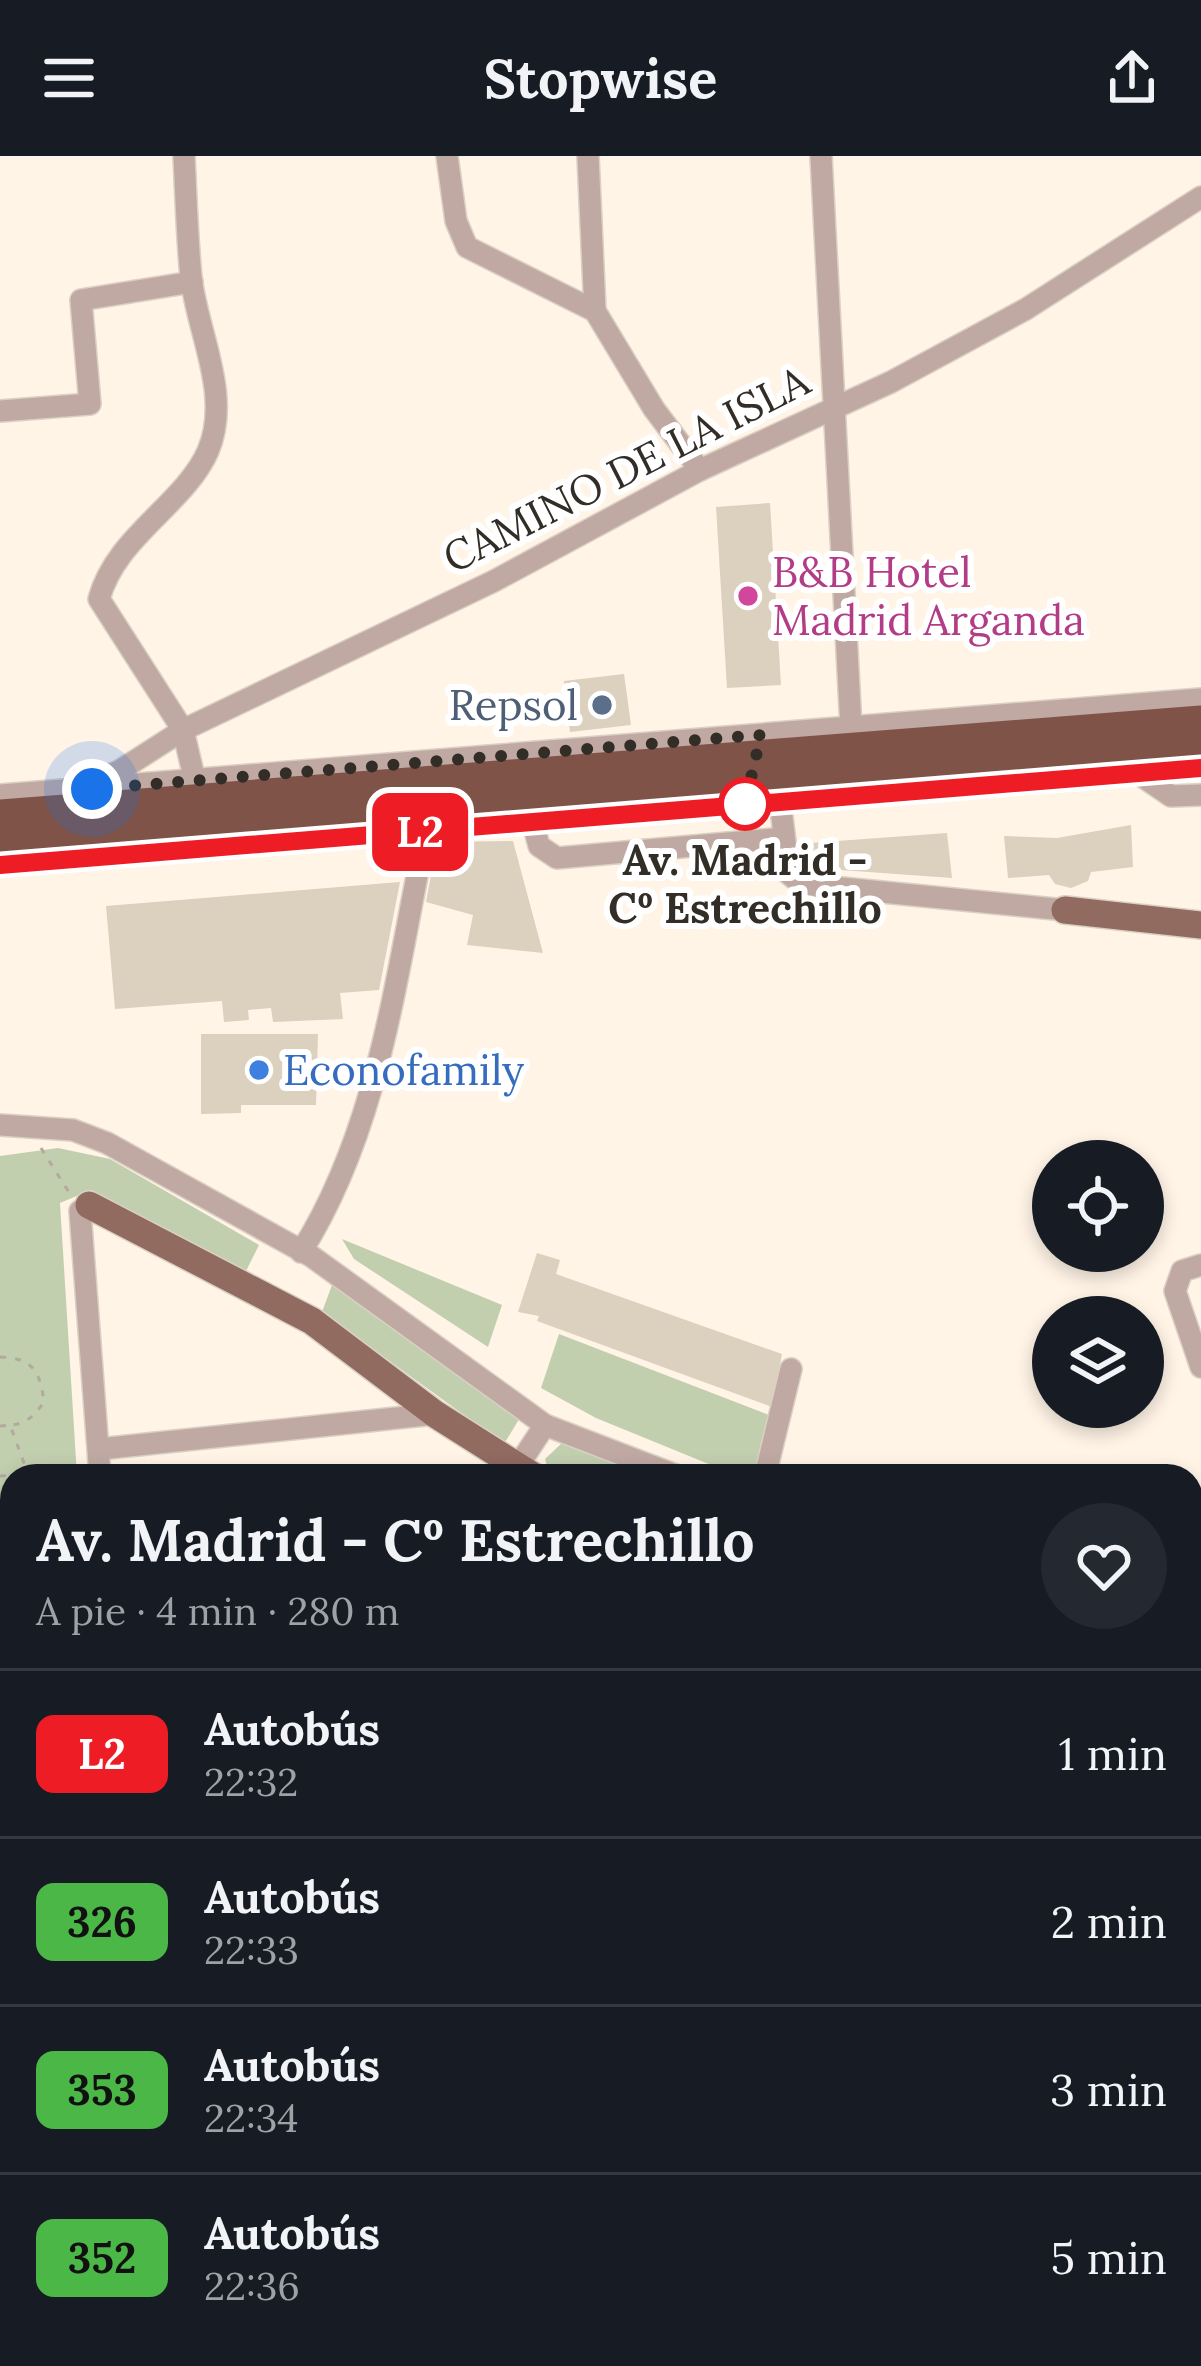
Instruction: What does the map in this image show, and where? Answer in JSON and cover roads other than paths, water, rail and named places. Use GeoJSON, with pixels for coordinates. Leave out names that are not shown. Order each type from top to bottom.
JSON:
{"type":"FeatureCollection","features":[{"type":"Feature","properties":{"kind":"highway"},"geometry":{"type":"LineString","coordinates":[[0,816],[1201,722]]}},
{"type":"Feature","properties":{"kind":"highway"},"geometry":{"type":"LineString","coordinates":[[0,841],[1201,746]]}},
{"type":"Feature","properties":{"kind":"main road"},"geometry":{"type":"LineString","coordinates":[[1065,910],[1201,925]]}},
{"type":"Feature","properties":{"kind":"main road"},"geometry":{"type":"LineString","coordinates":[[84,1208],[247,1283],[312,1321],[508,1464]]}},
{"type":"Feature","properties":{"kind":"street"},"geometry":{"type":"LineString","coordinates":[[184,156],[192,282],[209,351],[215,416],[208,452],[106,572],[99,599],[183,730],[195,781]]}},
{"type":"Feature","properties":{"kind":"street"},"geometry":{"type":"LineString","coordinates":[[447,156],[456,220],[467,247],[595,311]]}},
{"type":"Feature","properties":{"kind":"street"},"geometry":{"type":"LineString","coordinates":[[588,156],[595,311],[654,409],[700,470]]}},
{"type":"Feature","properties":{"kind":"street"},"geometry":{"type":"LineString","coordinates":[[821,156],[851,727]]}},
{"type":"Feature","properties":{"kind":"street","name":"CAMINO DE LA ISLA"},"geometry":{"type":"LineString","coordinates":[[75,790],[119,771],[183,730],[494,581],[700,470],[1026,309],[1201,197]]}},
{"type":"Feature","properties":{"kind":"street"},"geometry":{"type":"LineString","coordinates":[[0,411],[90,404],[81,300],[192,282]]}},
{"type":"Feature","properties":{"kind":"street"},"geometry":{"type":"LineString","coordinates":[[0,796],[1201,699]]}},
{"type":"Feature","properties":{"kind":"street"},"geometry":{"type":"LineString","coordinates":[[0,865],[1201,768]]}},
{"type":"Feature","properties":{"kind":"street"},"geometry":{"type":"LineString","coordinates":[[1136,772],[1171,796],[1201,795]]}},
{"type":"Feature","properties":{"kind":"street"},"geometry":{"type":"LineString","coordinates":[[780,801],[789,874],[801,884],[1065,910]]}},
{"type":"Feature","properties":{"kind":"street"},"geometry":{"type":"LineString","coordinates":[[532,823],[538,846],[557,858],[784,838]]}},
{"type":"Feature","properties":{"kind":"street"},"geometry":{"type":"LineString","coordinates":[[302,1252],[336,1192],[373,1083],[426,832]]}},
{"type":"Feature","properties":{"kind":"street"},"geometry":{"type":"LineString","coordinates":[[0,1125],[73,1130],[107,1142],[302,1252],[544,1425],[646,1464]]}},
{"type":"Feature","properties":{"kind":"street"},"geometry":{"type":"LineString","coordinates":[[84,1208],[100,1464]]}},
{"type":"Feature","properties":{"kind":"street"},"geometry":{"type":"LineString","coordinates":[[1201,1265],[1182,1271],[1174,1291],[1201,1366]]}},
{"type":"Feature","properties":{"kind":"street"},"geometry":{"type":"LineString","coordinates":[[768,1464],[790,1369]]}},
{"type":"Feature","properties":{"kind":"street"},"geometry":{"type":"LineString","coordinates":[[107,1464],[435,1414]]}},
{"type":"Feature","properties":{"kind":"street"},"geometry":{"type":"LineString","coordinates":[[526,1464],[544,1425]]}},
{"type":"Feature","properties":{"kind":"place","name":"B&B Hotel Madrid Arganda"},"geometry":{"type":"Point","coordinates":[748,596]}},
{"type":"Feature","properties":{"kind":"place","name":"Repsol"},"geometry":{"type":"Point","coordinates":[602,705]}},
{"type":"Feature","properties":{"kind":"place","name":"Av. Madrid - Cº Estrechillo"},"geometry":{"type":"Point","coordinates":[745,804]}},
{"type":"Feature","properties":{"kind":"place","name":"Econofamily"},"geometry":{"type":"Point","coordinates":[259,1070]}}]}
